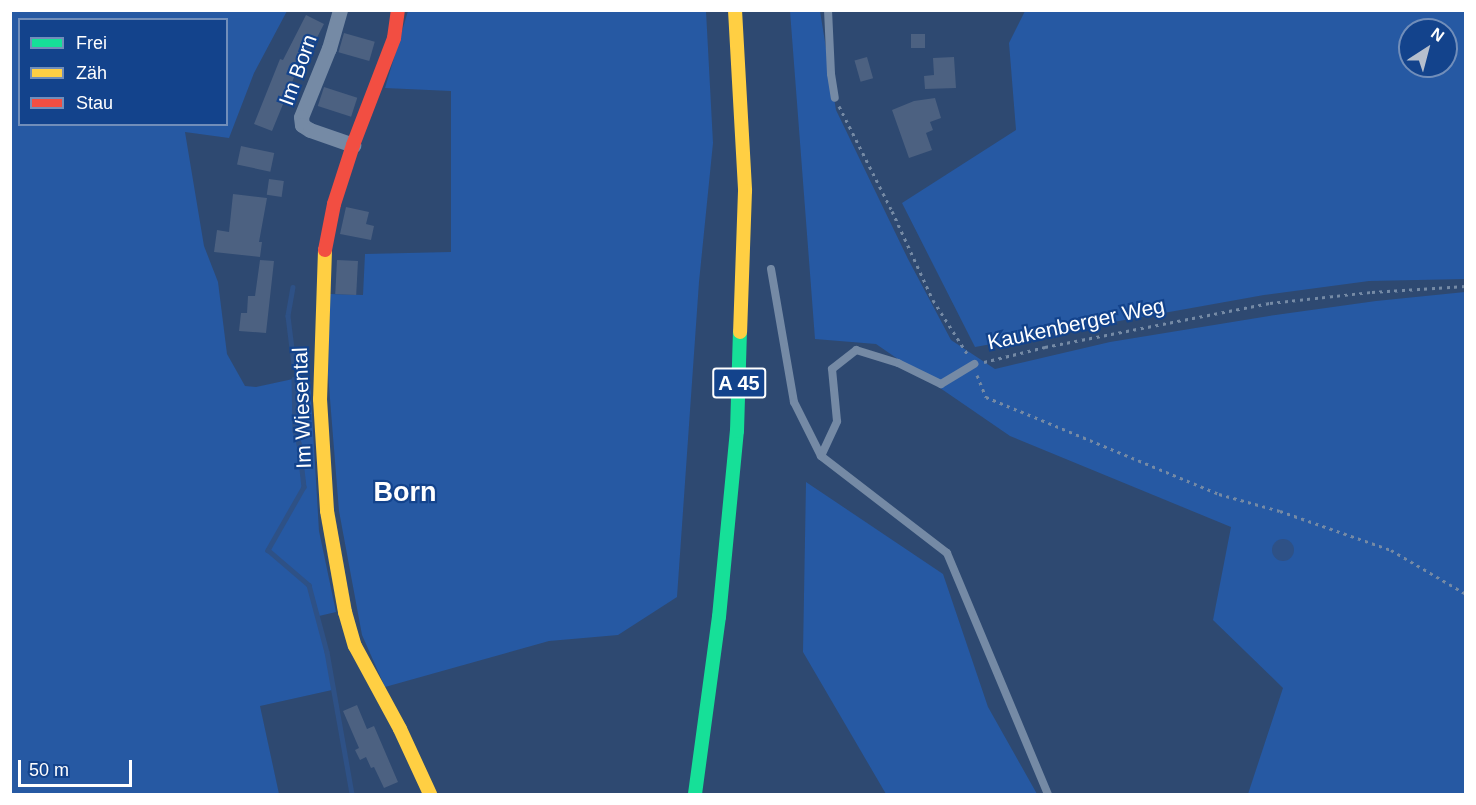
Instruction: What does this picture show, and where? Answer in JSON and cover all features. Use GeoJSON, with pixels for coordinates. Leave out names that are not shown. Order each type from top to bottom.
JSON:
{"type":"FeatureCollection","features":[{"type":"Feature","properties":{"kind":"main road","name":"Im Wiesental"},"geometry":{"type":"LineString","coordinates":[[398,10],[394,38],[353,145],[327,233],[321,292],[320,399],[327,511],[345,612],[354,646],[400,729],[430,795]]}},
{"type":"Feature","properties":{"kind":"main road"},"geometry":{"type":"LineString","coordinates":[[722,10],[729,155]]}},
{"type":"Feature","properties":{"kind":"main road","name":"A 45"},"geometry":{"type":"LineString","coordinates":[[695,795],[719,618],[737,431],[745,191],[735,10]]}},
{"type":"Feature","properties":{"kind":"street","name":"Im Born"},"geometry":{"type":"LineString","coordinates":[[340,10],[329,48],[301,117],[302,125],[310,130],[353,145]]}},
{"type":"Feature","properties":{"kind":"lane"},"geometry":{"type":"LineString","coordinates":[[828,10],[831,74],[835,98]]}},
{"type":"Feature","properties":{"kind":"lane"},"geometry":{"type":"LineString","coordinates":[[771,269],[794,402],[821,456],[946,553],[1048,795]]}},
{"type":"Feature","properties":{"kind":"lane"},"geometry":{"type":"LineString","coordinates":[[821,456],[837,421],[832,369],[856,350],[898,363],[940,384],[974,364]]}},
{"type":"Feature","properties":{"kind":"path","name":"Kaukenberger Weg"},"geometry":{"type":"LineString","coordinates":[[835,98],[844,121],[853,133],[888,201],[933,300],[974,364],[1045,347],[1270,303],[1372,292],[1466,286]]}},
{"type":"Feature","properties":{"kind":"path"},"geometry":{"type":"LineString","coordinates":[[974,364],[986,398],[1219,494],[1280,511],[1391,550],[1466,594]]}},
{"type":"Feature","properties":{"kind":"shaded area"},"geometry":{"type":"Polygon","coordinates":[[[10,11],[287,11],[254,73],[229,138],[185,132],[204,246],[218,282],[227,354],[245,386],[256,387],[293,379],[293,432],[298,444],[303,486],[266,551],[307,585],[326,652],[332,690],[260,706],[279,794],[11,794],[10,11]]]}},
{"type":"Feature","properties":{"kind":"shaded area"},"geometry":{"type":"Polygon","coordinates":[[[408,11],[706,11],[713,143],[699,282],[677,597],[618,635],[549,641],[385,687],[362,635],[339,511],[328,374],[330,294],[363,295],[365,254],[451,252],[451,91],[385,88],[408,11]]]}},
{"type":"Feature","properties":{"kind":"shaded area"},"geometry":{"type":"Polygon","coordinates":[[[790,11],[820,11],[836,110],[908,259],[951,340],[995,369],[1110,342],[1269,316],[1376,301],[1465,292],[1465,794],[1248,794],[1283,688],[1213,620],[1231,527],[1010,436],[876,344],[815,339],[790,11]]]}},
{"type":"Feature","properties":{"kind":"shaded area"},"geometry":{"type":"Polygon","coordinates":[[[1025,11],[1465,11],[1465,279],[1369,281],[1264,295],[975,347],[902,203],[1016,130],[1009,43],[1025,11]]]}},
{"type":"Feature","properties":{"kind":"shaded area"},"geometry":{"type":"Polygon","coordinates":[[[295,379],[310,380],[319,531],[336,612],[319,616],[310,584],[270,550],[306,487],[300,443],[295,431],[295,379]]]}},
{"type":"Feature","properties":{"kind":"shaded area"},"geometry":{"type":"Polygon","coordinates":[[[806,482],[943,574],[988,707],[1037,794],[886,794],[803,652],[806,482]]]}},
{"type":"Feature","properties":{"kind":"shaded area"},"geometry":{"type":"Polygon","coordinates":[[[1283,539],[1291,542],[1294,550],[1291,558],[1283,561],[1275,558],[1272,550],[1275,542],[1283,539]]]}},
{"type":"Feature","properties":{"kind":"building"},"geometry":{"type":"Polygon","coordinates":[[[306,15],[324,24],[308,55],[304,53],[272,131],[254,124],[280,59],[283,60],[306,15]]]}},
{"type":"Feature","properties":{"kind":"building"},"geometry":{"type":"Polygon","coordinates":[[[344,33],[375,42],[369,61],[338,52],[344,33]]]}},
{"type":"Feature","properties":{"kind":"building"},"geometry":{"type":"Polygon","coordinates":[[[911,34],[925,34],[925,48],[911,48],[911,34]]]}},
{"type":"Feature","properties":{"kind":"building"},"geometry":{"type":"Polygon","coordinates":[[[867,57],[873,78],[861,82],[855,61],[867,57]]]}},
{"type":"Feature","properties":{"kind":"building"},"geometry":{"type":"Polygon","coordinates":[[[954,57],[956,88],[925,89],[924,76],[934,75],[933,58],[954,57]]]}},
{"type":"Feature","properties":{"kind":"building"},"geometry":{"type":"Polygon","coordinates":[[[324,87],[357,98],[351,117],[318,106],[324,87]]]}},
{"type":"Feature","properties":{"kind":"building"},"geometry":{"type":"Polygon","coordinates":[[[935,98],[941,118],[930,122],[933,130],[926,133],[932,150],[909,158],[892,110],[914,101],[935,98]]]}},
{"type":"Feature","properties":{"kind":"building"},"geometry":{"type":"Polygon","coordinates":[[[241,146],[274,153],[270,172],[237,165],[241,146]]]}},
{"type":"Feature","properties":{"kind":"building"},"geometry":{"type":"Polygon","coordinates":[[[269,179],[284,181],[282,197],[267,195],[269,179]]]}},
{"type":"Feature","properties":{"kind":"building"},"geometry":{"type":"Polygon","coordinates":[[[233,194],[267,198],[259,242],[262,242],[260,257],[214,252],[217,230],[229,232],[233,194]]]}},
{"type":"Feature","properties":{"kind":"building"},"geometry":{"type":"Polygon","coordinates":[[[346,207],[369,212],[366,224],[374,226],[371,240],[340,234],[346,207]]]}},
{"type":"Feature","properties":{"kind":"building"},"geometry":{"type":"Polygon","coordinates":[[[260,260],[274,261],[266,333],[239,331],[241,313],[247,313],[248,296],[255,296],[260,260]]]}},
{"type":"Feature","properties":{"kind":"building"},"geometry":{"type":"Polygon","coordinates":[[[337,260],[358,261],[356,295],[335,294],[337,260]]]}},
{"type":"Feature","properties":{"kind":"building"},"geometry":{"type":"Polygon","coordinates":[[[357,705],[367,729],[374,726],[398,782],[384,788],[374,767],[371,768],[366,757],[360,760],[355,750],[359,748],[343,711],[357,705]]]}},
{"type":"Feature","properties":{"kind":"waterway"},"geometry":{"type":"LineString","coordinates":[[293,287],[288,316],[294,365]]}},
{"type":"Feature","properties":{"kind":"waterway"},"geometry":{"type":"LineString","coordinates":[[294,379],[295,431],[299,443],[304,487],[268,550],[309,585],[327,652],[352,794]]}},
{"type":"Feature","properties":{"kind":"traffic: fast"},"geometry":{"type":"LineString","coordinates":[[695,794],[719,617],[737,431],[740,332]]}},
{"type":"Feature","properties":{"kind":"traffic: slow"},"geometry":{"type":"LineString","coordinates":[[735,10],[745,191],[740,332]]}},
{"type":"Feature","properties":{"kind":"traffic: slow"},"geometry":{"type":"LineString","coordinates":[[325,250],[320,399],[327,511],[345,612],[355,646],[400,729],[430,794]]}},
{"type":"Feature","properties":{"kind":"traffic: jam"},"geometry":{"type":"LineString","coordinates":[[325,250],[334,204],[353,145],[394,38],[398,10]]}},
{"type":"Feature","properties":{"kind":"district","name":"Born"},"geometry":{"type":"Point","coordinates":[405,493]}}]}
